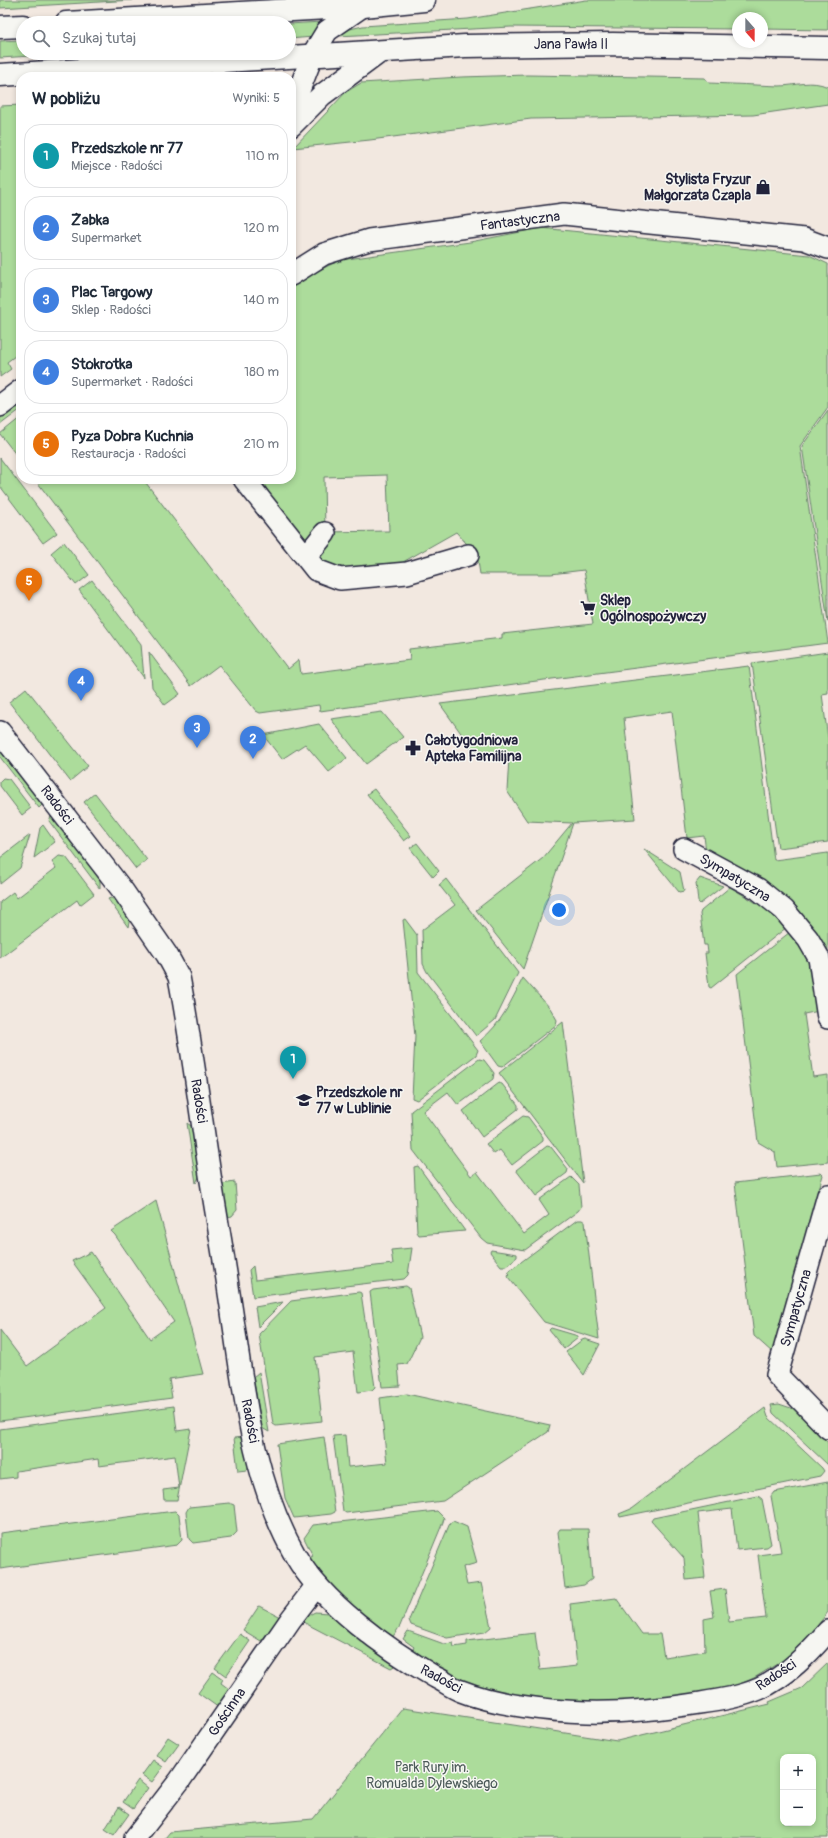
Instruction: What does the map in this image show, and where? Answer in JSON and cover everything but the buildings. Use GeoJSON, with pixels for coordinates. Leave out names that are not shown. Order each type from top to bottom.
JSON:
{"type":"FeatureCollection","features":[{"type":"Feature","properties":{"kind":"main road"},"geometry":{"type":"LineString","coordinates":[[188,16],[363,6],[424,0]]}},
{"type":"Feature","properties":{"kind":"main road"},"geometry":{"type":"LineString","coordinates":[[0,27],[16,26]]}},
{"type":"Feature","properties":{"kind":"main road","name":"Jana Pawła II"},"geometry":{"type":"LineString","coordinates":[[296,55],[380,52],[465,46],[536,44],[828,48]]}},
{"type":"Feature","properties":{"kind":"main road","name":"Jana Pawła II"},"geometry":{"type":"LineString","coordinates":[[31,72],[220,60]]}},
{"type":"Feature","properties":{"kind":"main road","name":"Jana Pawła II"},"geometry":{"type":"LineString","coordinates":[[0,74],[16,73]]}},
{"type":"Feature","properties":{"kind":"street"},"geometry":{"type":"LineString","coordinates":[[296,99],[314,54],[327,31],[363,6]]}},
{"type":"Feature","properties":{"kind":"street"},"geometry":{"type":"LineString","coordinates":[[296,121],[322,95],[380,52]]}},
{"type":"Feature","properties":{"kind":"street","name":"Fantastyczna"},"geometry":{"type":"LineString","coordinates":[[296,272],[324,254],[369,240],[564,214],[804,240],[828,248]]}},
{"type":"Feature","properties":{"kind":"street"},"geometry":{"type":"LineString","coordinates":[[0,406],[16,394]]}},
{"type":"Feature","properties":{"kind":"street"},"geometry":{"type":"LineString","coordinates":[[248,484],[316,570],[340,579],[407,573],[468,555]]}},
{"type":"Feature","properties":{"kind":"street"},"geometry":{"type":"LineString","coordinates":[[306,557],[325,533]]}},
{"type":"Feature","properties":{"kind":"street","name":"Radości"},"geometry":{"type":"LineString","coordinates":[[0,732],[123,891],[167,955],[179,977],[219,1224],[245,1398],[259,1466],[273,1508],[296,1556],[317,1585],[349,1616],[404,1658],[460,1691],[506,1703],[569,1712],[624,1713],[654,1711],[731,1698],[759,1688],[777,1678],[813,1649],[828,1631]]}},
{"type":"Feature","properties":{"kind":"street","name":"Sympatyczna"},"geometry":{"type":"LineString","coordinates":[[684,849],[758,889],[784,910],[808,939],[819,958],[828,1018]]}},
{"type":"Feature","properties":{"kind":"street","name":"Sympatyczna"},"geometry":{"type":"LineString","coordinates":[[828,1195],[777,1375],[828,1428]]}},
{"type":"Feature","properties":{"kind":"street","name":"Gościnna"},"geometry":{"type":"LineString","coordinates":[[135,1838],[180,1780],[291,1619],[317,1585]]}},
{"type":"Feature","properties":{"kind":"green space"},"geometry":{"type":"Polygon","coordinates":[[[0,0],[133,0],[0,8],[0,0]]]}},
{"type":"Feature","properties":{"kind":"green space"},"geometry":{"type":"Polygon","coordinates":[[[586,0],[828,0],[828,30],[768,29],[768,12],[732,12],[732,29],[511,27],[338,36],[350,29],[363,26],[468,19],[586,0]]]}},
{"type":"Feature","properties":{"kind":"green space"},"geometry":{"type":"Polygon","coordinates":[[[322,22],[313,37],[296,38],[296,24],[322,22]]]}},
{"type":"Feature","properties":{"kind":"green space"},"geometry":{"type":"Polygon","coordinates":[[[16,40],[16,57],[0,58],[0,41],[16,40]]]}},
{"type":"Feature","properties":{"kind":"green space"},"geometry":{"type":"Polygon","coordinates":[[[528,75],[705,78],[709,83],[779,86],[816,83],[828,87],[828,104],[753,115],[531,119],[370,140],[296,148],[296,145],[346,92],[361,83],[461,77],[528,75]]]}},
{"type":"Feature","properties":{"kind":"green space"},"geometry":{"type":"Polygon","coordinates":[[[16,105],[16,357],[15,356],[7,362],[11,369],[0,377],[0,106],[16,105]]]}},
{"type":"Feature","properties":{"kind":"green space"},"geometry":{"type":"Polygon","coordinates":[[[541,228],[809,255],[828,264],[828,407],[800,446],[828,643],[320,711],[319,705],[260,713],[256,711],[219,665],[191,686],[39,484],[147,484],[288,669],[299,660],[301,674],[410,660],[409,649],[502,638],[502,634],[593,624],[584,570],[551,574],[480,574],[477,555],[456,532],[403,562],[407,573],[340,579],[306,557],[264,484],[296,484],[296,282],[340,260],[470,242],[541,228]],[[387,475],[324,477],[325,532],[389,531],[387,475]]]}},
{"type":"Feature","properties":{"kind":"green space"},"geometry":{"type":"Polygon","coordinates":[[[13,406],[16,407],[16,413],[0,425],[0,416],[13,406]]]}},
{"type":"Feature","properties":{"kind":"green space"},"geometry":{"type":"Polygon","coordinates":[[[828,410],[828,622],[802,446],[828,410]]]}},
{"type":"Feature","properties":{"kind":"green space"},"geometry":{"type":"Polygon","coordinates":[[[16,421],[16,455],[0,434],[16,421]]]}},
{"type":"Feature","properties":{"kind":"green space"},"geometry":{"type":"Polygon","coordinates":[[[0,458],[16,479],[16,484],[20,484],[57,533],[43,543],[0,486],[0,458]]]}},
{"type":"Feature","properties":{"kind":"green space"},"geometry":{"type":"Polygon","coordinates":[[[64,542],[89,575],[76,585],[51,553],[64,542]]]}},
{"type":"Feature","properties":{"kind":"green space"},"geometry":{"type":"Polygon","coordinates":[[[92,580],[141,644],[144,678],[79,590],[92,580]]]}},
{"type":"Feature","properties":{"kind":"green space"},"geometry":{"type":"Polygon","coordinates":[[[149,652],[180,694],[165,705],[152,687],[149,652]]]}},
{"type":"Feature","properties":{"kind":"green space"},"geometry":{"type":"Polygon","coordinates":[[[828,652],[828,693],[822,694],[828,739],[828,842],[778,848],[752,663],[828,652]]]}},
{"type":"Feature","properties":{"kind":"green space"},"geometry":{"type":"Polygon","coordinates":[[[749,666],[774,860],[828,853],[828,1018],[819,958],[795,924],[707,860],[704,836],[687,838],[672,711],[624,718],[635,819],[573,823],[523,969],[476,910],[543,858],[572,823],[527,821],[507,791],[509,758],[473,750],[440,704],[749,666]]]}},
{"type":"Feature","properties":{"kind":"green space"},"geometry":{"type":"Polygon","coordinates":[[[26,688],[88,766],[70,781],[9,702],[26,688]]]}},
{"type":"Feature","properties":{"kind":"green space"},"geometry":{"type":"Polygon","coordinates":[[[382,712],[403,737],[366,764],[331,719],[382,712]]]}},
{"type":"Feature","properties":{"kind":"green space"},"geometry":{"type":"Polygon","coordinates":[[[319,724],[347,758],[329,772],[305,744],[282,759],[263,735],[319,724]]]}},
{"type":"Feature","properties":{"kind":"green space"},"geometry":{"type":"Polygon","coordinates":[[[0,750],[43,804],[39,808],[0,757],[0,750]]]}},
{"type":"Feature","properties":{"kind":"green space"},"geometry":{"type":"Polygon","coordinates":[[[3,778],[9,779],[31,808],[22,815],[0,786],[0,781],[3,778]]]}},
{"type":"Feature","properties":{"kind":"green space"},"geometry":{"type":"Polygon","coordinates":[[[374,789],[411,836],[404,841],[367,794],[374,789]]]}},
{"type":"Feature","properties":{"kind":"green space"},"geometry":{"type":"Polygon","coordinates":[[[95,793],[147,860],[136,869],[84,802],[95,793]]]}},
{"type":"Feature","properties":{"kind":"green space"},"geometry":{"type":"Polygon","coordinates":[[[51,816],[100,880],[100,889],[49,821],[51,816]]]}},
{"type":"Feature","properties":{"kind":"green space"},"geometry":{"type":"Polygon","coordinates":[[[43,825],[55,842],[34,858],[40,828],[43,825]]]}},
{"type":"Feature","properties":{"kind":"green space"},"geometry":{"type":"Polygon","coordinates":[[[30,835],[20,868],[0,884],[0,858],[30,835]]]}},
{"type":"Feature","properties":{"kind":"green space"},"geometry":{"type":"Polygon","coordinates":[[[417,843],[439,871],[433,877],[410,848],[417,843]]]}},
{"type":"Feature","properties":{"kind":"green space"},"geometry":{"type":"Polygon","coordinates":[[[644,849],[680,872],[684,891],[679,892],[644,849]]]}},
{"type":"Feature","properties":{"kind":"green space"},"geometry":{"type":"Polygon","coordinates":[[[59,856],[66,857],[94,894],[80,905],[77,900],[0,958],[0,902],[13,892],[17,898],[56,868],[52,862],[59,856]]]}},
{"type":"Feature","properties":{"kind":"green space"},"geometry":{"type":"Polygon","coordinates":[[[700,878],[723,886],[700,904],[698,902],[696,883],[700,878]]]}},
{"type":"Feature","properties":{"kind":"green space"},"geometry":{"type":"Polygon","coordinates":[[[446,879],[518,973],[495,1020],[476,1036],[427,972],[423,964],[422,930],[455,905],[439,885],[446,879]]]}},
{"type":"Feature","properties":{"kind":"green space"},"geometry":{"type":"Polygon","coordinates":[[[730,887],[768,910],[787,927],[711,988],[709,987],[705,953],[708,953],[707,945],[704,945],[700,914],[701,911],[730,887]]]}},
{"type":"Feature","properties":{"kind":"green space"},"geometry":{"type":"Polygon","coordinates":[[[111,898],[117,901],[130,918],[128,927],[108,899],[111,898]]]}},
{"type":"Feature","properties":{"kind":"green space"},"geometry":{"type":"Polygon","coordinates":[[[405,919],[417,935],[418,972],[478,1050],[476,1055],[417,1100],[412,1098],[415,1036],[403,920],[405,919]]]}},
{"type":"Feature","properties":{"kind":"green space"},"geometry":{"type":"Polygon","coordinates":[[[790,932],[809,958],[819,1011],[804,1014],[813,1077],[828,1075],[828,1162],[777,1167],[775,1152],[758,1142],[737,974],[790,932]]]}},
{"type":"Feature","properties":{"kind":"green space"},"geometry":{"type":"Polygon","coordinates":[[[523,978],[550,1008],[557,1020],[556,1025],[502,1067],[498,1066],[480,1041],[500,1020],[523,978]]]}},
{"type":"Feature","properties":{"kind":"green space"},"geometry":{"type":"Polygon","coordinates":[[[563,1022],[583,1183],[499,1073],[563,1022]]]}},
{"type":"Feature","properties":{"kind":"green space"},"geometry":{"type":"Polygon","coordinates":[[[479,1059],[484,1060],[494,1073],[493,1079],[458,1105],[448,1092],[423,1111],[471,1176],[477,1172],[524,1234],[549,1215],[539,1200],[571,1177],[579,1185],[581,1207],[578,1211],[525,1250],[487,1243],[481,1238],[413,1150],[411,1111],[479,1059]]]}},
{"type":"Feature","properties":{"kind":"green space"},"geometry":{"type":"Polygon","coordinates":[[[499,1083],[502,1084],[518,1105],[518,1109],[482,1137],[463,1111],[499,1083]]]}},
{"type":"Feature","properties":{"kind":"green space"},"geometry":{"type":"Polygon","coordinates":[[[523,1116],[528,1117],[543,1137],[543,1141],[512,1165],[500,1150],[494,1154],[486,1144],[523,1116]]]}},
{"type":"Feature","properties":{"kind":"green space"},"geometry":{"type":"Polygon","coordinates":[[[187,1123],[195,1129],[200,1175],[196,1183],[187,1123]]]}},
{"type":"Feature","properties":{"kind":"green space"},"geometry":{"type":"Polygon","coordinates":[[[547,1146],[551,1147],[568,1169],[567,1173],[536,1196],[516,1170],[547,1146]]]}},
{"type":"Feature","properties":{"kind":"green space"},"geometry":{"type":"Polygon","coordinates":[[[418,1166],[465,1231],[419,1235],[417,1232],[414,1167],[418,1166]]]}},
{"type":"Feature","properties":{"kind":"green space"},"geometry":{"type":"Polygon","coordinates":[[[821,1173],[823,1175],[773,1353],[754,1336],[735,1183],[821,1173]]]}},
{"type":"Feature","properties":{"kind":"green space"},"geometry":{"type":"Polygon","coordinates":[[[235,1182],[237,1210],[232,1216],[228,1217],[222,1184],[235,1182]]]}},
{"type":"Feature","properties":{"kind":"green space"},"geometry":{"type":"Polygon","coordinates":[[[156,1201],[203,1374],[169,1379],[172,1398],[0,1421],[0,1330],[27,1366],[106,1308],[72,1261],[91,1252],[150,1339],[174,1322],[111,1231],[156,1201]]]}},
{"type":"Feature","properties":{"kind":"green space"},"geometry":{"type":"Polygon","coordinates":[[[577,1220],[582,1220],[585,1222],[599,1339],[544,1322],[508,1277],[509,1271],[577,1220]]]}},
{"type":"Feature","properties":{"kind":"green space"},"geometry":{"type":"Polygon","coordinates":[[[412,1248],[408,1275],[404,1279],[253,1297],[249,1270],[253,1266],[255,1280],[393,1264],[391,1250],[412,1248]]]}},
{"type":"Feature","properties":{"kind":"green space"},"geometry":{"type":"Polygon","coordinates":[[[491,1250],[517,1254],[517,1257],[506,1266],[501,1266],[490,1252],[491,1250]]]}},
{"type":"Feature","properties":{"kind":"green space"},"geometry":{"type":"Polygon","coordinates":[[[406,1286],[409,1288],[420,1337],[407,1364],[398,1365],[400,1386],[382,1387],[370,1292],[373,1290],[406,1286]]]}},
{"type":"Feature","properties":{"kind":"green space"},"geometry":{"type":"Polygon","coordinates":[[[359,1292],[361,1293],[375,1387],[372,1390],[358,1392],[353,1352],[315,1357],[322,1421],[276,1426],[273,1424],[259,1334],[291,1301],[359,1292]]]}},
{"type":"Feature","properties":{"kind":"green space"},"geometry":{"type":"Polygon","coordinates":[[[283,1302],[258,1327],[255,1307],[283,1302]]]}},
{"type":"Feature","properties":{"kind":"green space"},"geometry":{"type":"Polygon","coordinates":[[[551,1328],[578,1336],[578,1338],[564,1349],[549,1330],[551,1328]]]}},
{"type":"Feature","properties":{"kind":"green space"},"geometry":{"type":"Polygon","coordinates":[[[585,1339],[600,1344],[584,1375],[566,1352],[585,1339]]]}},
{"type":"Feature","properties":{"kind":"green space"},"geometry":{"type":"Polygon","coordinates":[[[259,1372],[269,1432],[262,1428],[253,1377],[259,1372]]]}},
{"type":"Feature","properties":{"kind":"green space"},"geometry":{"type":"Polygon","coordinates":[[[407,1394],[550,1425],[548,1432],[443,1501],[346,1513],[343,1511],[333,1436],[345,1435],[348,1467],[387,1463],[380,1398],[407,1394]]]}},
{"type":"Feature","properties":{"kind":"green space"},"geometry":{"type":"Polygon","coordinates":[[[779,1404],[794,1409],[828,1443],[828,1465],[773,1413],[771,1405],[779,1404]]]}},
{"type":"Feature","properties":{"kind":"green space"},"geometry":{"type":"Polygon","coordinates":[[[174,1406],[177,1431],[191,1429],[177,1500],[164,1500],[163,1490],[179,1488],[175,1456],[99,1466],[98,1459],[16,1471],[16,1477],[0,1479],[0,1429],[174,1406]]]}},
{"type":"Feature","properties":{"kind":"green space"},"geometry":{"type":"Polygon","coordinates":[[[765,1408],[768,1417],[822,1468],[824,1471],[820,1476],[620,1517],[619,1514],[631,1509],[765,1408]]]}},
{"type":"Feature","properties":{"kind":"green space"},"geometry":{"type":"Polygon","coordinates":[[[243,1437],[249,1466],[247,1470],[238,1471],[234,1438],[243,1437]]]}},
{"type":"Feature","properties":{"kind":"green space"},"geometry":{"type":"Polygon","coordinates":[[[324,1437],[335,1512],[331,1514],[294,1518],[285,1498],[277,1444],[324,1437]]]}},
{"type":"Feature","properties":{"kind":"green space"},"geometry":{"type":"Polygon","coordinates":[[[828,1482],[828,1612],[806,1641],[782,1661],[754,1678],[738,1685],[696,1693],[591,1707],[508,1694],[471,1684],[438,1668],[412,1651],[414,1647],[403,1639],[408,1631],[444,1644],[453,1643],[454,1647],[467,1645],[467,1641],[535,1633],[540,1670],[577,1666],[570,1604],[616,1598],[642,1634],[660,1634],[664,1657],[705,1651],[704,1619],[714,1617],[710,1591],[725,1589],[729,1622],[766,1618],[758,1555],[781,1552],[771,1496],[774,1492],[828,1482]]]}},
{"type":"Feature","properties":{"kind":"green space"},"geometry":{"type":"Polygon","coordinates":[[[758,1496],[762,1499],[771,1544],[767,1547],[737,1550],[732,1509],[698,1513],[705,1578],[686,1580],[684,1558],[651,1521],[653,1518],[758,1496]]]}},
{"type":"Feature","properties":{"kind":"green space"},"geometry":{"type":"Polygon","coordinates":[[[229,1503],[234,1505],[237,1532],[231,1538],[193,1543],[189,1539],[186,1512],[189,1507],[229,1503]]]}},
{"type":"Feature","properties":{"kind":"green space"},"geometry":{"type":"Polygon","coordinates":[[[175,1511],[179,1515],[182,1540],[177,1545],[0,1569],[0,1533],[175,1511]]]}},
{"type":"Feature","properties":{"kind":"green space"},"geometry":{"type":"Polygon","coordinates":[[[437,1511],[444,1518],[443,1522],[400,1626],[392,1638],[348,1601],[318,1570],[309,1558],[313,1556],[304,1538],[313,1525],[437,1511]]]}},
{"type":"Feature","properties":{"kind":"green space"},"geometry":{"type":"Polygon","coordinates":[[[453,1521],[467,1527],[477,1563],[463,1567],[467,1585],[481,1583],[491,1627],[485,1632],[447,1638],[411,1625],[409,1620],[450,1523],[453,1521]]]}},
{"type":"Feature","properties":{"kind":"green space"},"geometry":{"type":"Polygon","coordinates":[[[560,1529],[588,1529],[592,1579],[584,1585],[565,1588],[558,1532],[560,1529]]]}},
{"type":"Feature","properties":{"kind":"green space"},"geometry":{"type":"Polygon","coordinates":[[[259,1606],[280,1617],[261,1641],[243,1630],[259,1606]]]}},
{"type":"Feature","properties":{"kind":"green space"},"geometry":{"type":"Polygon","coordinates":[[[315,1612],[328,1613],[336,1618],[396,1665],[391,1668],[303,1622],[309,1615],[315,1612]]]}},
{"type":"Feature","properties":{"kind":"green space"},"geometry":{"type":"Polygon","coordinates":[[[240,1634],[250,1641],[226,1676],[215,1668],[240,1634]]]}},
{"type":"Feature","properties":{"kind":"green space","name":"Park Rury im. Romualda Dylewskiego"},"geometry":{"type":"Polygon","coordinates":[[[828,1663],[828,1838],[165,1838],[170,1832],[313,1819],[403,1708],[617,1741],[770,1704],[769,1702],[802,1688],[828,1663]]]}},
{"type":"Feature","properties":{"kind":"green space"},"geometry":{"type":"Polygon","coordinates":[[[213,1672],[223,1679],[221,1683],[229,1689],[229,1694],[219,1708],[198,1693],[213,1672]]]}},
{"type":"Feature","properties":{"kind":"green space"},"geometry":{"type":"Polygon","coordinates":[[[168,1737],[179,1744],[166,1762],[156,1755],[168,1737]]]}},
{"type":"Feature","properties":{"kind":"green space"},"geometry":{"type":"Polygon","coordinates":[[[153,1760],[163,1767],[152,1782],[142,1775],[153,1760]]]}},
{"type":"Feature","properties":{"kind":"green space"},"geometry":{"type":"Polygon","coordinates":[[[138,1780],[148,1788],[133,1809],[123,1802],[138,1780]]]}},
{"type":"Feature","properties":{"kind":"green space"},"geometry":{"type":"Polygon","coordinates":[[[119,1807],[129,1814],[114,1835],[105,1829],[119,1807]]]}},
{"type":"Feature","properties":{"kind":"place","name":"Stylista Fryzur Małgorzata Czapla"},"geometry":{"type":"Point","coordinates":[763,187]}},
{"type":"Feature","properties":{"kind":"place","name":"Pyza Dobra Kuchnia"},"geometry":{"type":"Point","coordinates":[29,601]}},
{"type":"Feature","properties":{"kind":"place","name":"Sklep Ogólnospożywczy"},"geometry":{"type":"Point","coordinates":[588,608]}},
{"type":"Feature","properties":{"kind":"place","name":"Stokrotka"},"geometry":{"type":"Point","coordinates":[81,701]}},
{"type":"Feature","properties":{"kind":"place","name":"Plac Targowy"},"geometry":{"type":"Point","coordinates":[197,748]}},
{"type":"Feature","properties":{"kind":"place","name":"Całotygodniowa Apteka Familijna"},"geometry":{"type":"Point","coordinates":[413,748]}},
{"type":"Feature","properties":{"kind":"place","name":"Żabka"},"geometry":{"type":"Point","coordinates":[253,759]}},
{"type":"Feature","properties":{"kind":"place","name":"Przedszkole nr 77"},"geometry":{"type":"Point","coordinates":[293,1079]}},
{"type":"Feature","properties":{"kind":"place","name":"Przedszkole nr 77 w Lublinie"},"geometry":{"type":"Point","coordinates":[304,1100]}}]}
